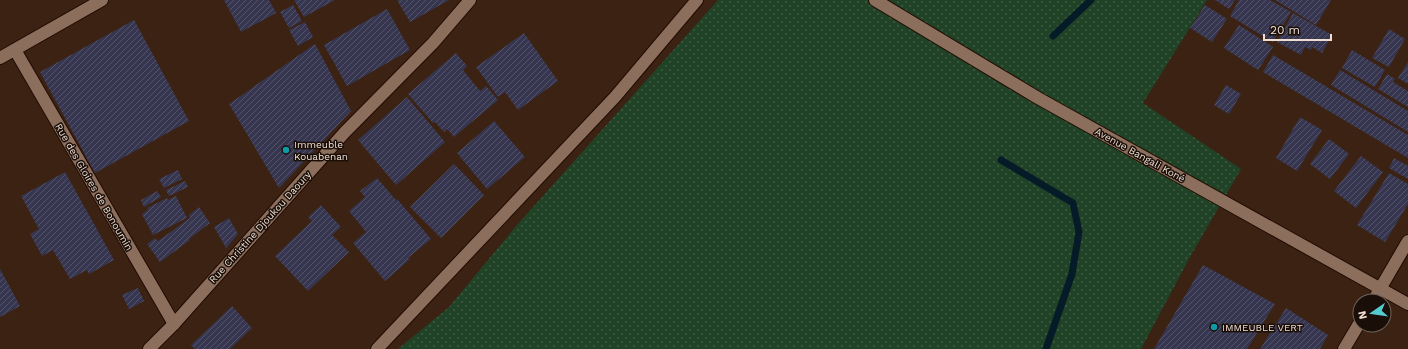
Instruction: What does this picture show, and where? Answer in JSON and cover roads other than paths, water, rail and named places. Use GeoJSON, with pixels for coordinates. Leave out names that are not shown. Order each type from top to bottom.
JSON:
{"type":"FeatureCollection","features":[{"type":"Feature","properties":{"kind":"street"},"geometry":{"type":"LineString","coordinates":[[0,58],[102,0]]}},
{"type":"Feature","properties":{"kind":"street","name":"Rue Christine Djoukou Daoury"},"geometry":{"type":"LineString","coordinates":[[149,349],[174,324],[345,132],[433,43],[470,0]]}},
{"type":"Feature","properties":{"kind":"street"},"geometry":{"type":"LineString","coordinates":[[377,349],[615,97],[697,0]]}},
{"type":"Feature","properties":{"kind":"street","name":"Avenue Bangali Koné"},"geometry":{"type":"LineString","coordinates":[[875,0],[1038,98],[1408,304]]}},
{"type":"Feature","properties":{"kind":"street","name":"Rue des Gloires de Bonoumin"},"geometry":{"type":"LineString","coordinates":[[15,50],[174,324]]}},
{"type":"Feature","properties":{"kind":"street"},"geometry":{"type":"LineString","coordinates":[[1378,293],[1408,241]]}},
{"type":"Feature","properties":{"kind":"street"},"geometry":{"type":"LineString","coordinates":[[1344,349],[1353,333]]}},
{"type":"Feature","properties":{"kind":"waterway"},"geometry":{"type":"LineString","coordinates":[[1053,36],[1091,0]]}},
{"type":"Feature","properties":{"kind":"waterway"},"geometry":{"type":"LineString","coordinates":[[1001,160],[1073,203],[1079,232],[1072,274],[1046,349]]}},
{"type":"Feature","properties":{"kind":"place","name":"Immeuble Kouabenan"},"geometry":{"type":"Point","coordinates":[286,150]}},
{"type":"Feature","properties":{"kind":"place","name":"IMMEUBLE VERT"},"geometry":{"type":"Point","coordinates":[1214,327]}}]}
